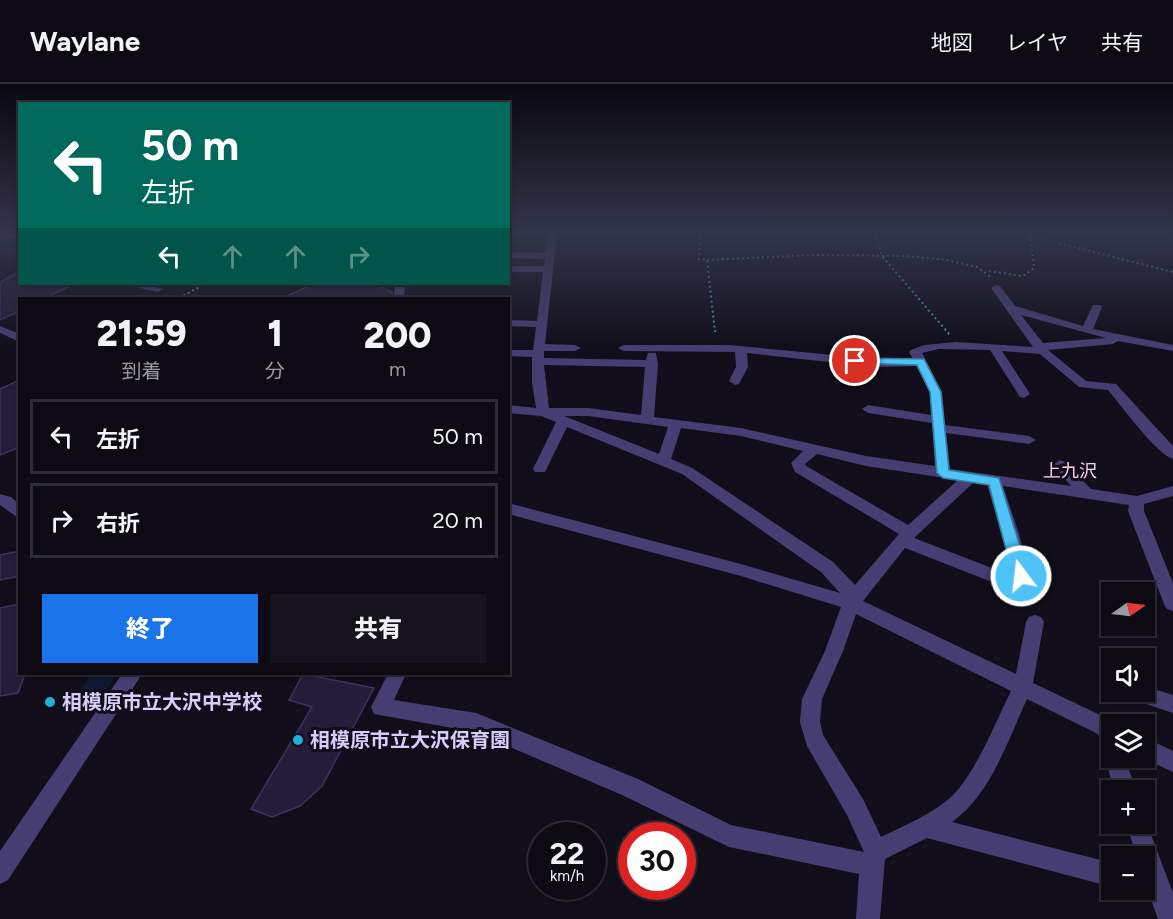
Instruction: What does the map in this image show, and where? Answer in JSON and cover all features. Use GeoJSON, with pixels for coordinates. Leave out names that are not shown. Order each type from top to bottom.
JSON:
{"type":"FeatureCollection","features":[{"type":"Feature","properties":{"kind":"street"},"geometry":{"type":"LineString","coordinates":[[543,412],[538,383],[538,354],[548,272]]}},
{"type":"Feature","properties":{"kind":"street"},"geometry":{"type":"LineString","coordinates":[[134,285],[158,289]]}},
{"type":"Feature","properties":{"kind":"street"},"geometry":{"type":"LineString","coordinates":[[996,288],[1041,349],[1083,384],[1112,387],[1173,454]]}},
{"type":"Feature","properties":{"kind":"street"},"geometry":{"type":"LineString","coordinates":[[1087,331],[1096,307]]}},
{"type":"Feature","properties":{"kind":"street"},"geometry":{"type":"LineString","coordinates":[[1010,308],[1087,331],[1173,348]]}},
{"type":"Feature","properties":{"kind":"street"},"geometry":{"type":"LineString","coordinates":[[510,323],[541,324]]}},
{"type":"Feature","properties":{"kind":"street"},"geometry":{"type":"LineString","coordinates":[[0,329],[18,338]]}},
{"type":"Feature","properties":{"kind":"street"},"geometry":{"type":"LineString","coordinates":[[715,332],[718,348]]}},
{"type":"Feature","properties":{"kind":"street"},"geometry":{"type":"LineString","coordinates":[[943,473],[936,392],[915,352],[920,348],[959,345],[1041,349],[1128,340]]}},
{"type":"Feature","properties":{"kind":"street"},"geometry":{"type":"LineString","coordinates":[[538,354],[575,348]]}},
{"type":"Feature","properties":{"kind":"street"},"geometry":{"type":"LineString","coordinates":[[624,348],[718,348],[875,363],[921,362]]}},
{"type":"Feature","properties":{"kind":"street"},"geometry":{"type":"LineString","coordinates":[[994,348],[1011,381],[1024,394]]}},
{"type":"Feature","properties":{"kind":"street"},"geometry":{"type":"LineString","coordinates":[[647,419],[653,349]]}},
{"type":"Feature","properties":{"kind":"street"},"geometry":{"type":"LineString","coordinates":[[735,381],[742,367],[741,350]]}},
{"type":"Feature","properties":{"kind":"street"},"geometry":{"type":"LineString","coordinates":[[510,353],[652,364]]}},
{"type":"Feature","properties":{"kind":"street"},"geometry":{"type":"LineString","coordinates":[[510,409],[588,412],[741,432],[814,449],[969,478],[1088,495],[1137,501],[1173,491]]}},
{"type":"Feature","properties":{"kind":"street"},"geometry":{"type":"LineString","coordinates":[[867,409],[891,409],[940,424],[1029,440]]}},
{"type":"Feature","properties":{"kind":"street"},"geometry":{"type":"LineString","coordinates":[[543,412],[563,422],[664,459],[687,471],[827,567],[848,588],[851,603]]}},
{"type":"Feature","properties":{"kind":"street"},"geometry":{"type":"LineString","coordinates":[[540,469],[563,422]]}},
{"type":"Feature","properties":{"kind":"street"},"geometry":{"type":"LineString","coordinates":[[664,459],[675,423]]}},
{"type":"Feature","properties":{"kind":"street"},"geometry":{"type":"LineString","coordinates":[[814,449],[798,463],[800,469],[906,536],[1010,582],[1019,580],[1021,576],[994,482]]}},
{"type":"Feature","properties":{"kind":"street"},"geometry":{"type":"LineString","coordinates":[[1060,465],[1088,495]]}},
{"type":"Feature","properties":{"kind":"street"},"geometry":{"type":"LineString","coordinates":[[868,919],[874,858],[855,807],[814,739],[810,722],[812,699],[834,651],[851,603],[906,536],[969,478]]}},
{"type":"Feature","properties":{"kind":"street"},"geometry":{"type":"LineString","coordinates":[[0,499],[6,501],[18,512]]}},
{"type":"Feature","properties":{"kind":"street"},"geometry":{"type":"LineString","coordinates":[[1137,501],[1136,512],[1173,604]]}},
{"type":"Feature","properties":{"kind":"street"},"geometry":{"type":"LineString","coordinates":[[510,509],[770,578],[851,603],[1023,687],[1101,730]]}},
{"type":"Feature","properties":{"kind":"street"},"geometry":{"type":"LineString","coordinates":[[396,675],[381,706],[476,723],[630,787],[729,836],[874,858],[926,827],[961,802],[978,778],[1023,687],[1035,622]]}},
{"type":"Feature","properties":{"kind":"street"},"geometry":{"type":"LineString","coordinates":[[0,872],[131,675]]}},
{"type":"Feature","properties":{"kind":"street"},"geometry":{"type":"LineString","coordinates":[[1155,698],[1173,704]]}},
{"type":"Feature","properties":{"kind":"street"},"geometry":{"type":"LineString","coordinates":[[1155,753],[1173,762]]}},
{"type":"Feature","properties":{"kind":"street"},"geometry":{"type":"LineString","coordinates":[[926,827],[1101,872]]}},
{"type":"Feature","properties":{"kind":"street"},"geometry":{"type":"LineString","coordinates":[[1155,891],[1170,919]]}},
{"type":"Feature","properties":{"kind":"path"},"geometry":{"type":"LineString","coordinates":[[708,272],[715,332]]}},
{"type":"Feature","properties":{"kind":"path"},"geometry":{"type":"LineString","coordinates":[[896,272],[959,345]]}},
{"type":"Feature","properties":{"kind":"path"},"geometry":{"type":"LineString","coordinates":[[989,272],[996,288]]}},
{"type":"Feature","properties":{"kind":"path"},"geometry":{"type":"LineString","coordinates":[[995,272],[1019,276],[1030,272]]}},
{"type":"Feature","properties":{"kind":"path"},"geometry":{"type":"LineString","coordinates":[[181,297],[203,285]]}},
{"type":"Feature","properties":{"kind":"water"},"geometry":{"type":"Polygon","coordinates":[[[91,675],[116,675],[103,694],[80,691],[91,675]]]}},
{"type":"Feature","properties":{"kind":"building"},"geometry":{"type":"Polygon","coordinates":[[[18,272],[18,285],[73,285],[46,297],[18,297],[18,312],[0,320],[0,282],[18,272]]]}},
{"type":"Feature","properties":{"kind":"building"},"geometry":{"type":"Polygon","coordinates":[[[311,285],[377,285],[392,292],[392,297],[285,297],[311,285]]]}},
{"type":"Feature","properties":{"kind":"building"},"geometry":{"type":"Polygon","coordinates":[[[18,381],[18,448],[0,455],[0,389],[18,381]]]}},
{"type":"Feature","properties":{"kind":"building"},"geometry":{"type":"Polygon","coordinates":[[[18,551],[18,576],[0,580],[0,555],[18,551]]]}},
{"type":"Feature","properties":{"kind":"building"},"geometry":{"type":"Polygon","coordinates":[[[18,604],[18,675],[25,675],[18,693],[0,696],[0,608],[18,604]]]}},
{"type":"Feature","properties":{"kind":"building"},"geometry":{"type":"Polygon","coordinates":[[[302,675],[374,688],[322,786],[300,806],[272,817],[251,809],[312,707],[289,700],[302,675]]]}},
{"type":"Feature","properties":{"kind":"place","name":"相模原市立大沢中学校"},"geometry":{"type":"Point","coordinates":[50,702]}},
{"type":"Feature","properties":{"kind":"place","name":"相模原市立大沢保育園"},"geometry":{"type":"Point","coordinates":[298,740]}},
{"type":"Feature","properties":{"kind":"district","name":"上九沢"},"geometry":{"type":"Point","coordinates":[1070,471]}},
{"type":"Feature","properties":{"kind":"route"},"geometry":{"type":"LineString","coordinates":[[855,361],[921,362],[936,392],[943,473],[994,482],[1021,576]]}}]}
